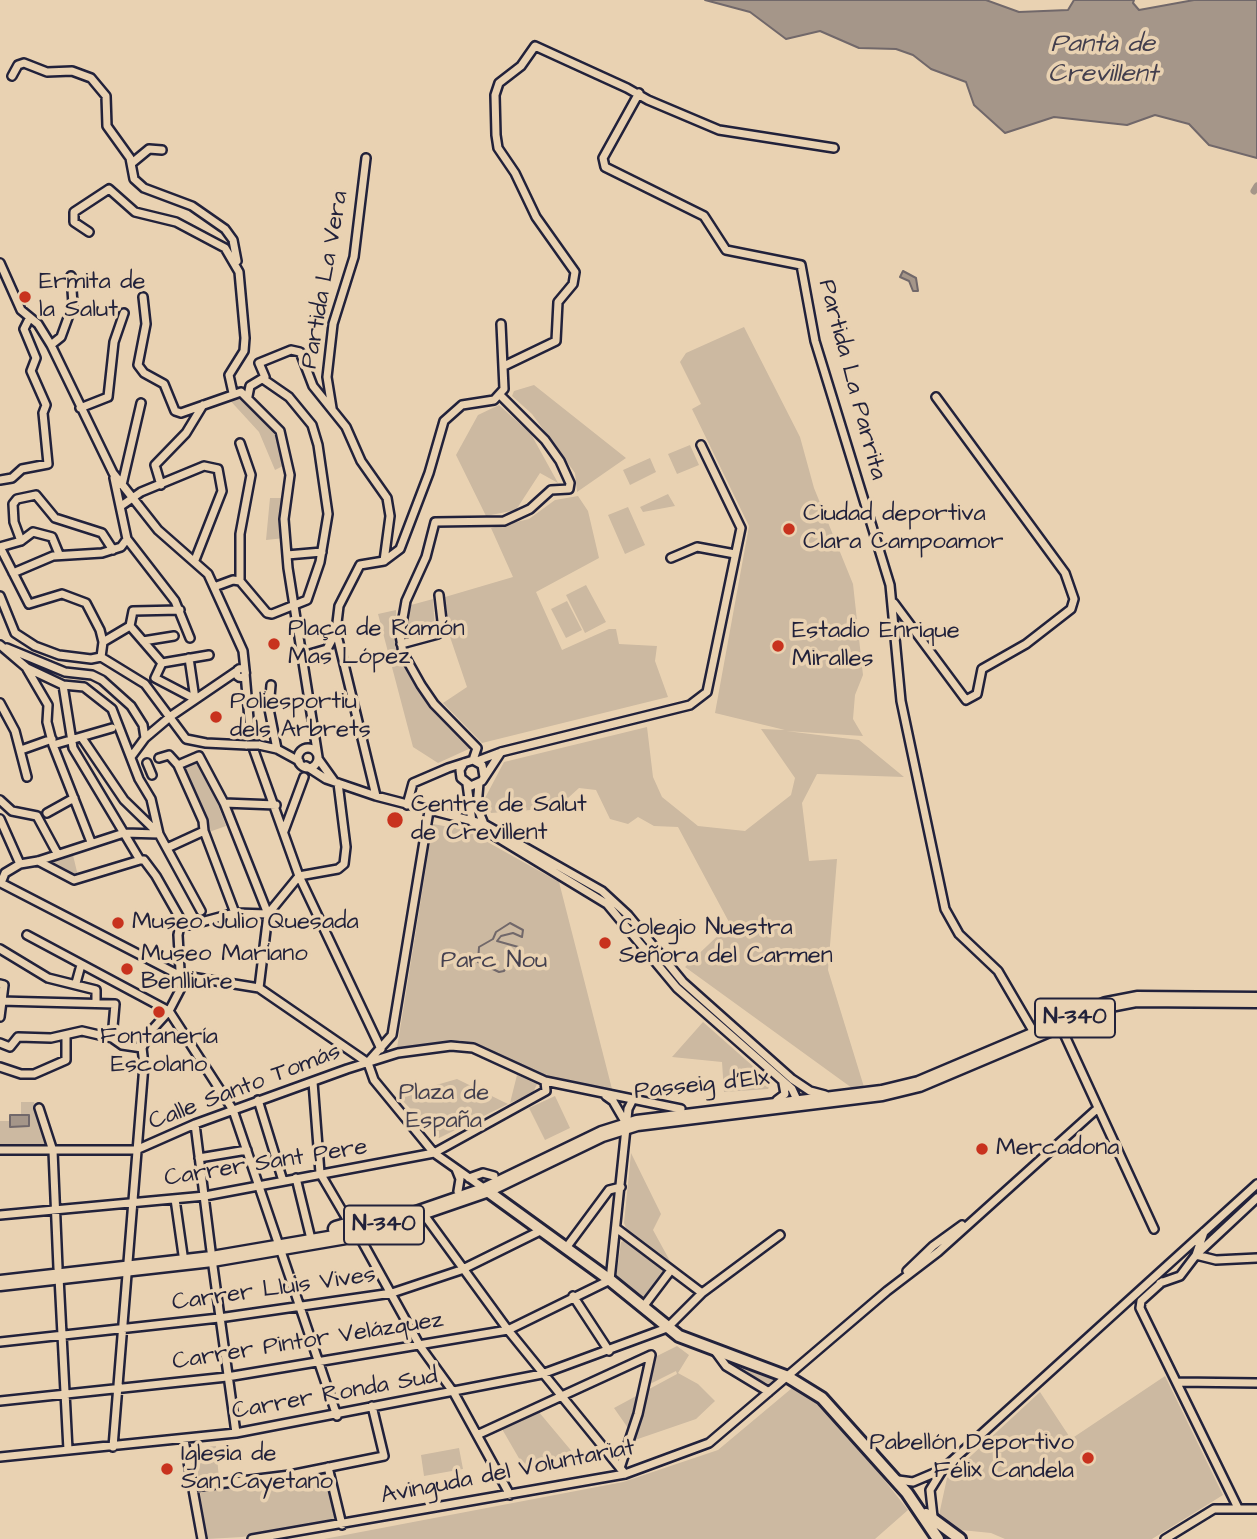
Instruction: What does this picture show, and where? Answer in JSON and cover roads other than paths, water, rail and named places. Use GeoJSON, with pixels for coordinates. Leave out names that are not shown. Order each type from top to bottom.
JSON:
{"type":"FeatureCollection","features":[{"type":"Feature","properties":{"kind":"highway","name":"Passeig d'Elx"},"geometry":{"type":"LineString","coordinates":[[477,1184],[601,1135],[626,1120],[903,1087],[940,1077],[1106,1005],[1137,999],[1257,1000]]}},
{"type":"Feature","properties":{"kind":"highway","name":"Passeig d'Elx"},"geometry":{"type":"LineString","coordinates":[[477,1184],[626,1120],[681,1110],[798,1100],[903,1087]]}},
{"type":"Feature","properties":{"kind":"highway","name":"N-340"},"geometry":{"type":"LineString","coordinates":[[278,1246],[310,1235],[354,1230],[477,1184]]}},
{"type":"Feature","properties":{"kind":"highway","name":"N-340"},"geometry":{"type":"LineString","coordinates":[[0,1283],[59,1273],[278,1246],[422,1212],[477,1184]]}},
{"type":"Feature","properties":{"kind":"highway","name":"N-340"},"geometry":{"type":"LineString","coordinates":[[127,1265],[183,1255],[212,1255]]}},
{"type":"Feature","properties":{"kind":"highway","name":"N-340"},"geometry":{"type":"LineString","coordinates":[[0,1274],[59,1273]]}},
{"type":"Feature","properties":{"kind":"street"},"geometry":{"type":"LineString","coordinates":[[504,366],[556,341],[558,302],[573,284],[575,272],[536,217],[515,173],[498,148],[495,95],[499,83],[521,66],[535,46],[639,93],[648,100],[719,130],[834,148]]}},
{"type":"Feature","properties":{"kind":"street"},"geometry":{"type":"LineString","coordinates":[[12,76],[18,65],[24,62],[50,73],[63,70],[85,74],[106,96],[107,126],[132,163],[134,179],[144,188],[192,206],[231,234],[239,272],[245,345],[229,375],[233,393]]}},
{"type":"Feature","properties":{"kind":"street","name":"Partida La Parrita"},"geometry":{"type":"LineString","coordinates":[[639,93],[603,158],[605,167],[704,216],[726,250],[801,265],[815,341],[890,585],[901,701],[945,909],[959,934],[998,971],[1036,1036]]}},
{"type":"Feature","properties":{"kind":"street"},"geometry":{"type":"LineString","coordinates":[[132,163],[149,149],[162,150]]}},
{"type":"Feature","properties":{"kind":"street","name":"Partida La Vera"},"geometry":{"type":"LineString","coordinates":[[332,408],[327,377],[333,324],[354,257],[366,158]]}},
{"type":"Feature","properties":{"kind":"street"},"geometry":{"type":"LineString","coordinates":[[89,232],[74,222],[72,215],[109,189],[135,212],[176,222],[217,241],[233,257],[239,272]]}},
{"type":"Feature","properties":{"kind":"street"},"geometry":{"type":"LineString","coordinates":[[0,263],[21,310],[38,324],[51,345],[113,473],[158,530],[204,569],[214,587],[243,651],[241,673],[248,702],[252,744],[276,805],[299,876],[381,1049]]}},
{"type":"Feature","properties":{"kind":"street"},"geometry":{"type":"LineString","coordinates":[[51,345],[61,337],[73,304],[71,276]]}},
{"type":"Feature","properties":{"kind":"street"},"geometry":{"type":"LineString","coordinates":[[144,297],[146,333],[138,356],[141,370],[164,384],[177,412],[233,393],[247,396],[280,431],[290,475],[284,519],[287,555],[319,758],[315,766],[303,764]]}},
{"type":"Feature","properties":{"kind":"street"},"geometry":{"type":"LineString","coordinates":[[80,408],[108,397],[114,342],[124,313]]}},
{"type":"Feature","properties":{"kind":"street"},"geometry":{"type":"LineString","coordinates":[[0,480],[12,478],[22,469],[48,464],[43,412],[46,405],[31,371],[36,358],[24,329],[29,319]]}},
{"type":"Feature","properties":{"kind":"street"},"geometry":{"type":"LineString","coordinates":[[376,796],[336,631],[338,606],[360,565],[384,561],[400,549],[429,473],[444,421],[462,405],[487,402],[500,396],[505,384],[501,324]]}},
{"type":"Feature","properties":{"kind":"street"},"geometry":{"type":"LineString","coordinates":[[247,396],[250,386],[265,375],[260,362],[298,350],[317,392],[346,427],[355,449],[384,492],[390,507],[384,561]]}},
{"type":"Feature","properties":{"kind":"street"},"geometry":{"type":"LineString","coordinates":[[240,443],[251,475],[240,534],[240,580],[267,613],[296,606],[307,600],[322,552],[328,514],[318,445],[313,425],[289,397],[262,379]]}},
{"type":"Feature","properties":{"kind":"street"},"geometry":{"type":"LineString","coordinates":[[475,761],[477,748],[427,694],[410,667],[401,643],[406,601],[426,557],[435,522],[504,521],[530,509],[551,490],[569,489],[570,483],[560,461],[545,440],[523,415],[500,396]]}},
{"type":"Feature","properties":{"kind":"street","name":"Partida La Parrita"},"geometry":{"type":"LineString","coordinates":[[892,601],[966,700],[977,694],[982,669],[1026,644],[1071,609],[1074,599],[1065,573],[936,397]]}},
{"type":"Feature","properties":{"kind":"street"},"geometry":{"type":"LineString","coordinates":[[122,485],[141,403]]}},
{"type":"Feature","properties":{"kind":"street"},"geometry":{"type":"LineString","coordinates":[[161,485],[155,465],[186,433],[203,405]]}},
{"type":"Feature","properties":{"kind":"street"},"geometry":{"type":"LineString","coordinates":[[407,805],[416,780],[501,752],[690,705],[701,699],[709,685],[740,522],[701,444]]}},
{"type":"Feature","properties":{"kind":"street"},"geometry":{"type":"LineString","coordinates":[[121,506],[204,466],[218,469],[222,491],[195,560]]}},
{"type":"Feature","properties":{"kind":"street"},"geometry":{"type":"LineString","coordinates":[[113,473],[127,539],[180,610],[190,638]]}},
{"type":"Feature","properties":{"kind":"street"},"geometry":{"type":"LineString","coordinates":[[21,541],[14,522],[13,504],[17,499],[36,495],[55,518],[102,533],[113,550]]}},
{"type":"Feature","properties":{"kind":"street"},"geometry":{"type":"LineString","coordinates":[[59,554],[52,537],[29,532],[21,541],[0,547],[29,604],[62,594],[86,603],[103,642],[101,657]]}},
{"type":"Feature","properties":{"kind":"street"},"geometry":{"type":"LineString","coordinates":[[13,573],[59,554],[102,553],[113,550],[121,547],[127,539]]}},
{"type":"Feature","properties":{"kind":"street"},"geometry":{"type":"LineString","coordinates":[[671,558],[697,547],[735,554],[734,558]]}},
{"type":"Feature","properties":{"kind":"street"},"geometry":{"type":"LineString","coordinates":[[287,555],[322,552]]}},
{"type":"Feature","properties":{"kind":"street"},"geometry":{"type":"LineString","coordinates":[[214,587],[240,580]]}},
{"type":"Feature","properties":{"kind":"street"},"geometry":{"type":"LineString","coordinates":[[401,643],[438,635],[442,621],[439,595]]}},
{"type":"Feature","properties":{"kind":"street"},"geometry":{"type":"LineString","coordinates":[[0,596],[15,633],[59,655],[91,659],[101,657],[145,684],[186,739],[206,743],[252,744],[277,749],[336,782],[463,821],[484,824],[612,900],[683,982],[792,1079],[810,1091],[825,1095]]}},
{"type":"Feature","properties":{"kind":"street"},"geometry":{"type":"LineString","coordinates":[[103,642],[130,626],[133,611],[180,610]]}},
{"type":"Feature","properties":{"kind":"street"},"geometry":{"type":"LineString","coordinates":[[130,626],[162,663]]}},
{"type":"Feature","properties":{"kind":"street"},"geometry":{"type":"LineString","coordinates":[[303,656],[327,649],[336,631]]}},
{"type":"Feature","properties":{"kind":"street"},"geometry":{"type":"LineString","coordinates":[[143,641],[174,636]]}},
{"type":"Feature","properties":{"kind":"street"},"geometry":{"type":"LineString","coordinates":[[0,645],[27,668],[62,685],[83,687],[108,704],[116,715],[130,755],[151,799],[159,834]]}},
{"type":"Feature","properties":{"kind":"street"},"geometry":{"type":"LineString","coordinates":[[0,645],[65,672],[89,674],[102,680],[131,706],[143,726],[145,738]]}},
{"type":"Feature","properties":{"kind":"street"},"geometry":{"type":"LineString","coordinates":[[162,663],[209,655]]}},
{"type":"Feature","properties":{"kind":"street"},"geometry":{"type":"LineString","coordinates":[[189,658],[195,699]]}},
{"type":"Feature","properties":{"kind":"street"},"geometry":{"type":"LineString","coordinates":[[89,674],[91,659]]}},
{"type":"Feature","properties":{"kind":"street"},"geometry":{"type":"LineString","coordinates":[[162,663],[155,678],[195,699]]}},
{"type":"Feature","properties":{"kind":"street"},"geometry":{"type":"LineString","coordinates":[[27,668],[47,705],[47,722],[52,742],[91,842]]}},
{"type":"Feature","properties":{"kind":"street"},"geometry":{"type":"LineString","coordinates":[[120,755],[130,755],[171,716],[222,680],[241,673]]}},
{"type":"Feature","properties":{"kind":"street"},"geometry":{"type":"LineString","coordinates":[[62,685],[71,741],[140,860]]}},
{"type":"Feature","properties":{"kind":"street"},"geometry":{"type":"LineString","coordinates":[[271,685],[269,709],[277,749]]}},
{"type":"Feature","properties":{"kind":"street"},"geometry":{"type":"LineString","coordinates":[[0,703],[3,717],[21,750],[27,777]]}},
{"type":"Feature","properties":{"kind":"street"},"geometry":{"type":"LineString","coordinates":[[21,750],[52,742],[71,741],[112,728]]}},
{"type":"Feature","properties":{"kind":"street"},"geometry":{"type":"LineString","coordinates":[[303,764],[298,753],[315,737]]}},
{"type":"Feature","properties":{"kind":"street"},"geometry":{"type":"LineString","coordinates":[[82,738],[124,800],[159,834],[201,911]]}},
{"type":"Feature","properties":{"kind":"street"},"geometry":{"type":"LineString","coordinates":[[268,914],[299,876],[338,869],[344,864],[346,847],[336,782],[313,752],[303,750]]}},
{"type":"Feature","properties":{"kind":"street"},"geometry":{"type":"LineString","coordinates":[[467,784],[481,780],[501,752]]}},
{"type":"Feature","properties":{"kind":"street"},"geometry":{"type":"LineString","coordinates":[[159,758],[169,755],[178,765],[204,821],[204,831],[235,914]]}},
{"type":"Feature","properties":{"kind":"street"},"geometry":{"type":"LineString","coordinates":[[178,765],[199,756],[214,779],[268,914],[259,988]]}},
{"type":"Feature","properties":{"kind":"street"},"geometry":{"type":"LineString","coordinates":[[475,761],[484,769],[477,807],[484,824]]}},
{"type":"Feature","properties":{"kind":"street"},"geometry":{"type":"LineString","coordinates":[[147,763],[152,775]]}},
{"type":"Feature","properties":{"kind":"street"},"geometry":{"type":"LineString","coordinates":[[464,763],[460,774],[467,784],[472,822],[607,904],[677,988],[792,1088],[798,1100]]}},
{"type":"Feature","properties":{"kind":"street"},"geometry":{"type":"LineString","coordinates":[[284,831],[304,777]]}},
{"type":"Feature","properties":{"kind":"street"},"geometry":{"type":"LineString","coordinates":[[47,813],[74,798]]}},
{"type":"Feature","properties":{"kind":"street"},"geometry":{"type":"LineString","coordinates":[[0,800],[12,811],[37,816],[57,853]]}},
{"type":"Feature","properties":{"kind":"street"},"geometry":{"type":"LineString","coordinates":[[224,803],[276,805]]}},
{"type":"Feature","properties":{"kind":"street"},"geometry":{"type":"LineString","coordinates":[[463,821],[470,809]]}},
{"type":"Feature","properties":{"kind":"street"},"geometry":{"type":"LineString","coordinates":[[368,1063],[393,1035],[429,811]]}},
{"type":"Feature","properties":{"kind":"street"},"geometry":{"type":"LineString","coordinates":[[0,819],[20,864]]}},
{"type":"Feature","properties":{"kind":"street"},"geometry":{"type":"LineString","coordinates":[[167,848],[204,831]]}},
{"type":"Feature","properties":{"kind":"street"},"geometry":{"type":"LineString","coordinates":[[159,834],[124,833],[38,861],[20,864],[5,873],[1,883],[179,975],[259,988],[368,1063],[374,1080],[434,1153],[610,1280],[667,1328],[715,1351],[788,1377],[822,1398],[907,1493],[938,1539]]}},
{"type":"Feature","properties":{"kind":"street"},"geometry":{"type":"LineString","coordinates":[[38,861],[74,880],[144,860],[181,920],[190,925],[235,914],[268,914]]}},
{"type":"Feature","properties":{"kind":"street"},"geometry":{"type":"LineString","coordinates":[[113,1447],[145,1058],[142,1048],[150,1032],[169,1011],[181,988],[181,920]]}},
{"type":"Feature","properties":{"kind":"street"},"geometry":{"type":"LineString","coordinates":[[27,935],[169,1011],[233,1110],[316,1362],[337,1416]]}},
{"type":"Feature","properties":{"kind":"street"},"geometry":{"type":"LineString","coordinates":[[0,949],[22,965],[48,978],[96,990],[96,1003]]}},
{"type":"Feature","properties":{"kind":"street"},"geometry":{"type":"LineString","coordinates":[[76,983],[81,964]]}},
{"type":"Feature","properties":{"kind":"street"},"geometry":{"type":"LineString","coordinates":[[0,1017],[2,985]]}},
{"type":"Feature","properties":{"kind":"street"},"geometry":{"type":"LineString","coordinates":[[1,1001],[115,1004],[112,1038]]}},
{"type":"Feature","properties":{"kind":"street"},"geometry":{"type":"LineString","coordinates":[[1060,1025],[1154,1229]]}},
{"type":"Feature","properties":{"kind":"street"},"geometry":{"type":"LineString","coordinates":[[0,1043],[7,1047],[18,1037],[66,1035],[82,1031],[112,1038],[118,1044],[142,1048]]}},
{"type":"Feature","properties":{"kind":"street"},"geometry":{"type":"LineString","coordinates":[[0,1067],[17,1073],[34,1073],[66,1060],[66,1035]]}},
{"type":"Feature","properties":{"kind":"street","name":"Calle Santo Tomás"},"geometry":{"type":"LineString","coordinates":[[136,1150],[195,1124],[368,1063],[398,1054],[464,1046],[544,1081],[681,1110]]}},
{"type":"Feature","properties":{"kind":"street"},"geometry":{"type":"LineString","coordinates":[[792,1079],[798,1088],[798,1100]]}},
{"type":"Feature","properties":{"kind":"street","name":"Carrer Sant Pere"},"geometry":{"type":"LineString","coordinates":[[0,1215],[205,1196],[434,1153],[546,1091],[544,1081]]}},
{"type":"Feature","properties":{"kind":"street"},"geometry":{"type":"LineString","coordinates":[[313,1082],[320,1173],[392,1293],[420,1346],[454,1393],[510,1494]]}},
{"type":"Feature","properties":{"kind":"street"},"geometry":{"type":"LineString","coordinates":[[777,1100],[785,1094],[783,1082]]}},
{"type":"Feature","properties":{"kind":"street"},"geometry":{"type":"LineString","coordinates":[[603,1094],[613,1101],[626,1120]]}},
{"type":"Feature","properties":{"kind":"street"},"geometry":{"type":"LineString","coordinates":[[258,1101],[283,1181]]}},
{"type":"Feature","properties":{"kind":"street"},"geometry":{"type":"LineString","coordinates":[[610,1280],[626,1120],[632,1101]]}},
{"type":"Feature","properties":{"kind":"street"},"geometry":{"type":"LineString","coordinates":[[39,1108],[53,1151],[68,1450]]}},
{"type":"Feature","properties":{"kind":"street","name":"Avinguda del Voluntariat"},"geometry":{"type":"LineString","coordinates":[[252,1539],[342,1525],[622,1471],[709,1443],[887,1291],[933,1246],[985,1208],[1098,1108]]}},
{"type":"Feature","properties":{"kind":"street"},"geometry":{"type":"LineString","coordinates":[[195,1124],[236,1433]]}},
{"type":"Feature","properties":{"kind":"street"},"geometry":{"type":"LineString","coordinates":[[0,1150],[136,1150]]}},
{"type":"Feature","properties":{"kind":"street"},"geometry":{"type":"LineString","coordinates":[[200,1158],[247,1150]]}},
{"type":"Feature","properties":{"kind":"street"},"geometry":{"type":"LineString","coordinates":[[456,1168],[460,1179],[458,1191]]}},
{"type":"Feature","properties":{"kind":"street"},"geometry":{"type":"LineString","coordinates":[[296,1178],[310,1235]]}},
{"type":"Feature","properties":{"kind":"street"},"geometry":{"type":"LineString","coordinates":[[935,1521],[930,1508],[930,1490],[943,1469],[1257,1184]]}},
{"type":"Feature","properties":{"kind":"street"},"geometry":{"type":"LineString","coordinates":[[566,1248],[609,1190],[621,1187]]}},
{"type":"Feature","properties":{"kind":"street"},"geometry":{"type":"LineString","coordinates":[[1142,1287],[1180,1276],[1196,1255],[1257,1198]]}},
{"type":"Feature","properties":{"kind":"street"},"geometry":{"type":"LineString","coordinates":[[175,1199],[183,1255]]}},
{"type":"Feature","properties":{"kind":"street"},"geometry":{"type":"LineString","coordinates":[[422,1212],[461,1270],[622,1471]]}},
{"type":"Feature","properties":{"kind":"street"},"geometry":{"type":"LineString","coordinates":[[616,1228],[702,1293]]}},
{"type":"Feature","properties":{"kind":"street","name":"Carrer Lluis Vives"},"geometry":{"type":"LineString","coordinates":[[0,1342],[299,1308],[392,1293],[461,1270],[542,1230]]}},
{"type":"Feature","properties":{"kind":"street"},"geometry":{"type":"LineString","coordinates":[[1196,1255],[1205,1230]]}},
{"type":"Feature","properties":{"kind":"street"},"geometry":{"type":"LineString","coordinates":[[667,1328],[702,1293],[780,1235]]}},
{"type":"Feature","properties":{"kind":"street"},"geometry":{"type":"LineString","coordinates":[[1196,1255],[1216,1260],[1257,1258]]}},
{"type":"Feature","properties":{"kind":"street"},"geometry":{"type":"LineString","coordinates":[[643,1307],[671,1270]]}},
{"type":"Feature","properties":{"kind":"street","name":"Carrer Pintor Velázquez"},"geometry":{"type":"LineString","coordinates":[[0,1401],[227,1377],[508,1330],[610,1280]]}},
{"type":"Feature","properties":{"kind":"street"},"geometry":{"type":"LineString","coordinates":[[1162,1282],[1141,1301],[1140,1308],[1238,1508]]}},
{"type":"Feature","properties":{"kind":"street"},"geometry":{"type":"LineString","coordinates":[[573,1296],[609,1351]]}},
{"type":"Feature","properties":{"kind":"street","name":"Carrer Ronda Sud"},"geometry":{"type":"LineString","coordinates":[[0,1457],[184,1440],[337,1416],[372,1406],[454,1393],[542,1374],[667,1328]]}},
{"type":"Feature","properties":{"kind":"street"},"geometry":{"type":"LineString","coordinates":[[715,1351],[726,1366],[769,1392]]}},
{"type":"Feature","properties":{"kind":"street"},"geometry":{"type":"LineString","coordinates":[[477,1435],[651,1355],[622,1471]]}},
{"type":"Feature","properties":{"kind":"street"},"geometry":{"type":"LineString","coordinates":[[1178,1382],[1257,1383]]}},
{"type":"Feature","properties":{"kind":"street"},"geometry":{"type":"LineString","coordinates":[[193,1487],[384,1456],[372,1406]]}},
{"type":"Feature","properties":{"kind":"street"},"geometry":{"type":"LineString","coordinates":[[184,1440],[202,1539]]}},
{"type":"Feature","properties":{"kind":"street"},"geometry":{"type":"LineString","coordinates":[[328,1467],[342,1525]]}},
{"type":"Feature","properties":{"kind":"street"},"geometry":{"type":"LineString","coordinates":[[894,1479],[913,1482],[943,1469]]}},
{"type":"Feature","properties":{"kind":"street"},"geometry":{"type":"LineString","coordinates":[[907,1493],[913,1482]]}},
{"type":"Feature","properties":{"kind":"street"},"geometry":{"type":"LineString","coordinates":[[918,1507],[960,1539]]}},
{"type":"Feature","properties":{"kind":"street"},"geometry":{"type":"LineString","coordinates":[[1166,1539],[1214,1509],[1257,1509]]}},
{"type":"Feature","properties":{"kind":"water","name":"Pantà de Crevillent"},"geometry":{"type":"Polygon","coordinates":[[[705,0],[986,0],[1019,12],[1068,10],[1074,0],[1134,0],[1133,3],[1139,10],[1194,0],[1257,0],[1257,158],[1209,145],[1189,124],[1155,115],[1127,125],[1054,117],[1005,133],[974,105],[966,82],[931,69],[913,55],[896,49],[859,48],[820,31],[786,39],[750,12],[705,0]]]}},
{"type":"Feature","properties":{"kind":"water"},"geometry":{"type":"Polygon","coordinates":[[[903,271],[916,278],[918,291],[913,291],[909,281],[900,277],[903,271]]]}},
{"type":"Feature","properties":{"kind":"water"},"geometry":{"type":"Polygon","coordinates":[[[10,1115],[29,1115],[29,1126],[10,1127],[10,1115]]]}},
{"type":"Feature","properties":{"kind":"waterway"},"geometry":{"type":"LineString","coordinates":[[1254,191],[1257,186]]}},
{"type":"Feature","properties":{"kind":"waterway"},"geometry":{"type":"LineString","coordinates":[[510,923],[523,930],[522,937],[513,933],[501,936],[497,941],[522,948],[520,962],[508,963],[504,971],[499,972],[478,962],[479,947],[493,939],[496,932],[510,923]]}},
{"type":"Feature","properties":{"kind":"place","name":"Ermita de la Salut"},"geometry":{"type":"Point","coordinates":[25,297]}},
{"type":"Feature","properties":{"kind":"place","name":"Ciudad deportiva Clara Campoamor"},"geometry":{"type":"Point","coordinates":[789,529]}},
{"type":"Feature","properties":{"kind":"place","name":"Plaça de Ramón Mas López"},"geometry":{"type":"Point","coordinates":[274,644]}},
{"type":"Feature","properties":{"kind":"place","name":"Estadio Enrique Miralles"},"geometry":{"type":"Point","coordinates":[778,646]}},
{"type":"Feature","properties":{"kind":"place","name":"Poliesportiu dels Arbrets"},"geometry":{"type":"Point","coordinates":[216,717]}},
{"type":"Feature","properties":{"kind":"place","name":"Centre de Salut de Crevillent"},"geometry":{"type":"Point","coordinates":[395,820]}},
{"type":"Feature","properties":{"kind":"place","name":"Museo Julio Quesada"},"geometry":{"type":"Point","coordinates":[118,923]}},
{"type":"Feature","properties":{"kind":"place","name":"Colegio Nuestra Señora del Carmen"},"geometry":{"type":"Point","coordinates":[605,943]}},
{"type":"Feature","properties":{"kind":"place","name":"Museo Mariano Benlliure"},"geometry":{"type":"Point","coordinates":[127,969]}},
{"type":"Feature","properties":{"kind":"place","name":"Fontanería Escolano"},"geometry":{"type":"Point","coordinates":[159,1012]}},
{"type":"Feature","properties":{"kind":"place","name":"Mercadona"},"geometry":{"type":"Point","coordinates":[982,1149]}},
{"type":"Feature","properties":{"kind":"place","name":"Pabellón Deportivo Félix Candela"},"geometry":{"type":"Point","coordinates":[1088,1458]}},
{"type":"Feature","properties":{"kind":"place","name":"Iglesia de San Cayetano"},"geometry":{"type":"Point","coordinates":[167,1469]}},
{"type":"Feature","properties":{"kind":"park label","name":"Parc Nou"},"geometry":{"type":"Point","coordinates":[494,962]}},
{"type":"Feature","properties":{"kind":"park label","name":"Plaza de España"},"geometry":{"type":"Point","coordinates":[444,1108]}}]}
